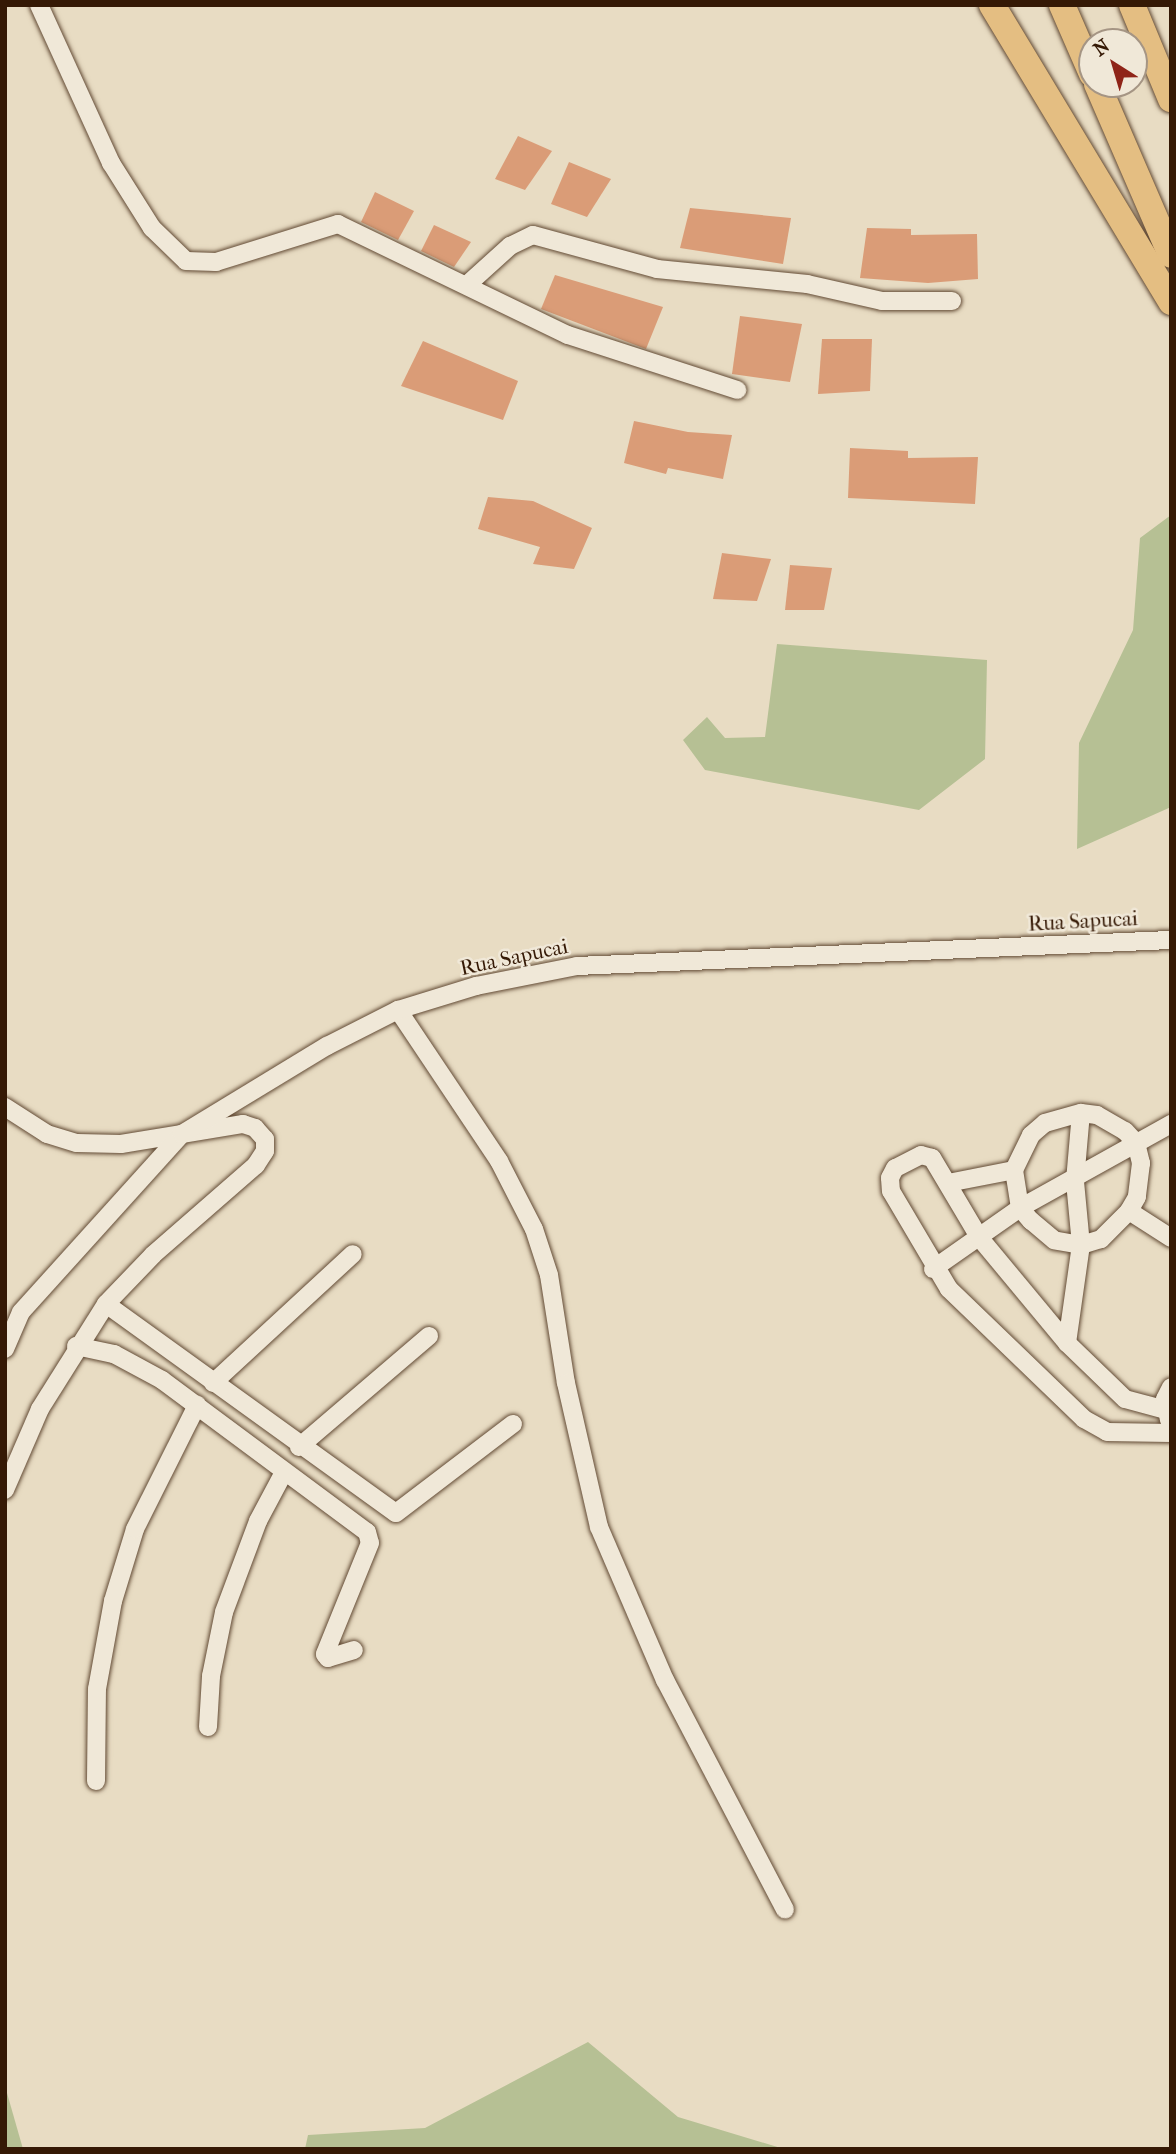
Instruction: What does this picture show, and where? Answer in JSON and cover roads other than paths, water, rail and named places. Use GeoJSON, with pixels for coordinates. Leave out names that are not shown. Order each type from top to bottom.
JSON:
{"type":"FeatureCollection","features":[{"type":"Feature","properties":{"kind":"highway"},"geometry":{"type":"LineString","coordinates":[[992,5],[1171,302]]}},
{"type":"Feature","properties":{"kind":"highway"},"geometry":{"type":"LineString","coordinates":[[1062,5],[1078,42]]}},
{"type":"Feature","properties":{"kind":"highway"},"geometry":{"type":"LineString","coordinates":[[1132,5],[1171,99]]}},
{"type":"Feature","properties":{"kind":"highway"},"geometry":{"type":"LineString","coordinates":[[1103,98],[1171,255]]}},
{"type":"Feature","properties":{"kind":"street"},"geometry":{"type":"LineString","coordinates":[[40,5],[111,163],[152,228],[186,261],[216,262],[338,224],[468,284],[568,335],[737,390]]}},
{"type":"Feature","properties":{"kind":"street"},"geometry":{"type":"LineString","coordinates":[[468,284],[510,246],[533,235],[657,269],[807,284],[883,301],[952,301]]}},
{"type":"Feature","properties":{"kind":"street","name":"Rua Sapucai"},"geometry":{"type":"LineString","coordinates":[[5,1349],[13,1313],[182,1134],[327,1046],[398,1010],[476,986],[577,966],[1171,940]]}},
{"type":"Feature","properties":{"kind":"street"},"geometry":{"type":"LineString","coordinates":[[398,1010],[499,1161],[534,1229],[549,1275],[566,1383],[599,1527],[665,1680],[785,1910]]}},
{"type":"Feature","properties":{"kind":"street"},"geometry":{"type":"LineString","coordinates":[[5,1107],[47,1134],[77,1143],[121,1144],[243,1124],[255,1128],[265,1139],[265,1151],[256,1165],[153,1255],[106,1304],[76,1346],[40,1409],[5,1490]]}},
{"type":"Feature","properties":{"kind":"street"},"geometry":{"type":"LineString","coordinates":[[1067,1343],[1081,1245],[1075,1181],[1081,1113]]}},
{"type":"Feature","properties":{"kind":"street"},"geometry":{"type":"LineString","coordinates":[[1081,1113],[1112,1121],[1136,1143],[1140,1182],[1129,1211],[1101,1239],[1081,1245],[1041,1232],[1020,1208],[1014,1170],[1031,1135],[1045,1123],[1081,1113]]}},
{"type":"Feature","properties":{"kind":"street"},"geometry":{"type":"LineString","coordinates":[[933,1269],[1020,1208],[1075,1181],[1171,1124]]}},
{"type":"Feature","properties":{"kind":"street"},"geometry":{"type":"LineString","coordinates":[[1171,1387],[1168,1416],[1125,1399],[1067,1343],[979,1237],[937,1164],[921,1155],[895,1168],[890,1178],[891,1191],[933,1269],[949,1289],[1084,1419],[1107,1432],[1171,1433]]}},
{"type":"Feature","properties":{"kind":"street"},"geometry":{"type":"LineString","coordinates":[[948,1183],[1014,1170]]}},
{"type":"Feature","properties":{"kind":"street"},"geometry":{"type":"LineString","coordinates":[[1129,1211],[1171,1238]]}},
{"type":"Feature","properties":{"kind":"street"},"geometry":{"type":"LineString","coordinates":[[213,1383],[353,1254]]}},
{"type":"Feature","properties":{"kind":"street"},"geometry":{"type":"LineString","coordinates":[[106,1304],[299,1447],[396,1513],[513,1424]]}},
{"type":"Feature","properties":{"kind":"street"},"geometry":{"type":"LineString","coordinates":[[299,1447],[429,1336]]}},
{"type":"Feature","properties":{"kind":"street"},"geometry":{"type":"LineString","coordinates":[[76,1346],[124,1359],[197,1405],[370,1537],[326,1654],[330,1658],[354,1650]]}},
{"type":"Feature","properties":{"kind":"street"},"geometry":{"type":"LineString","coordinates":[[96,1781],[97,1689],[113,1601],[135,1529],[197,1405]]}},
{"type":"Feature","properties":{"kind":"street"},"geometry":{"type":"LineString","coordinates":[[208,1727],[211,1676],[224,1612],[258,1521],[284,1472]]}}]}
